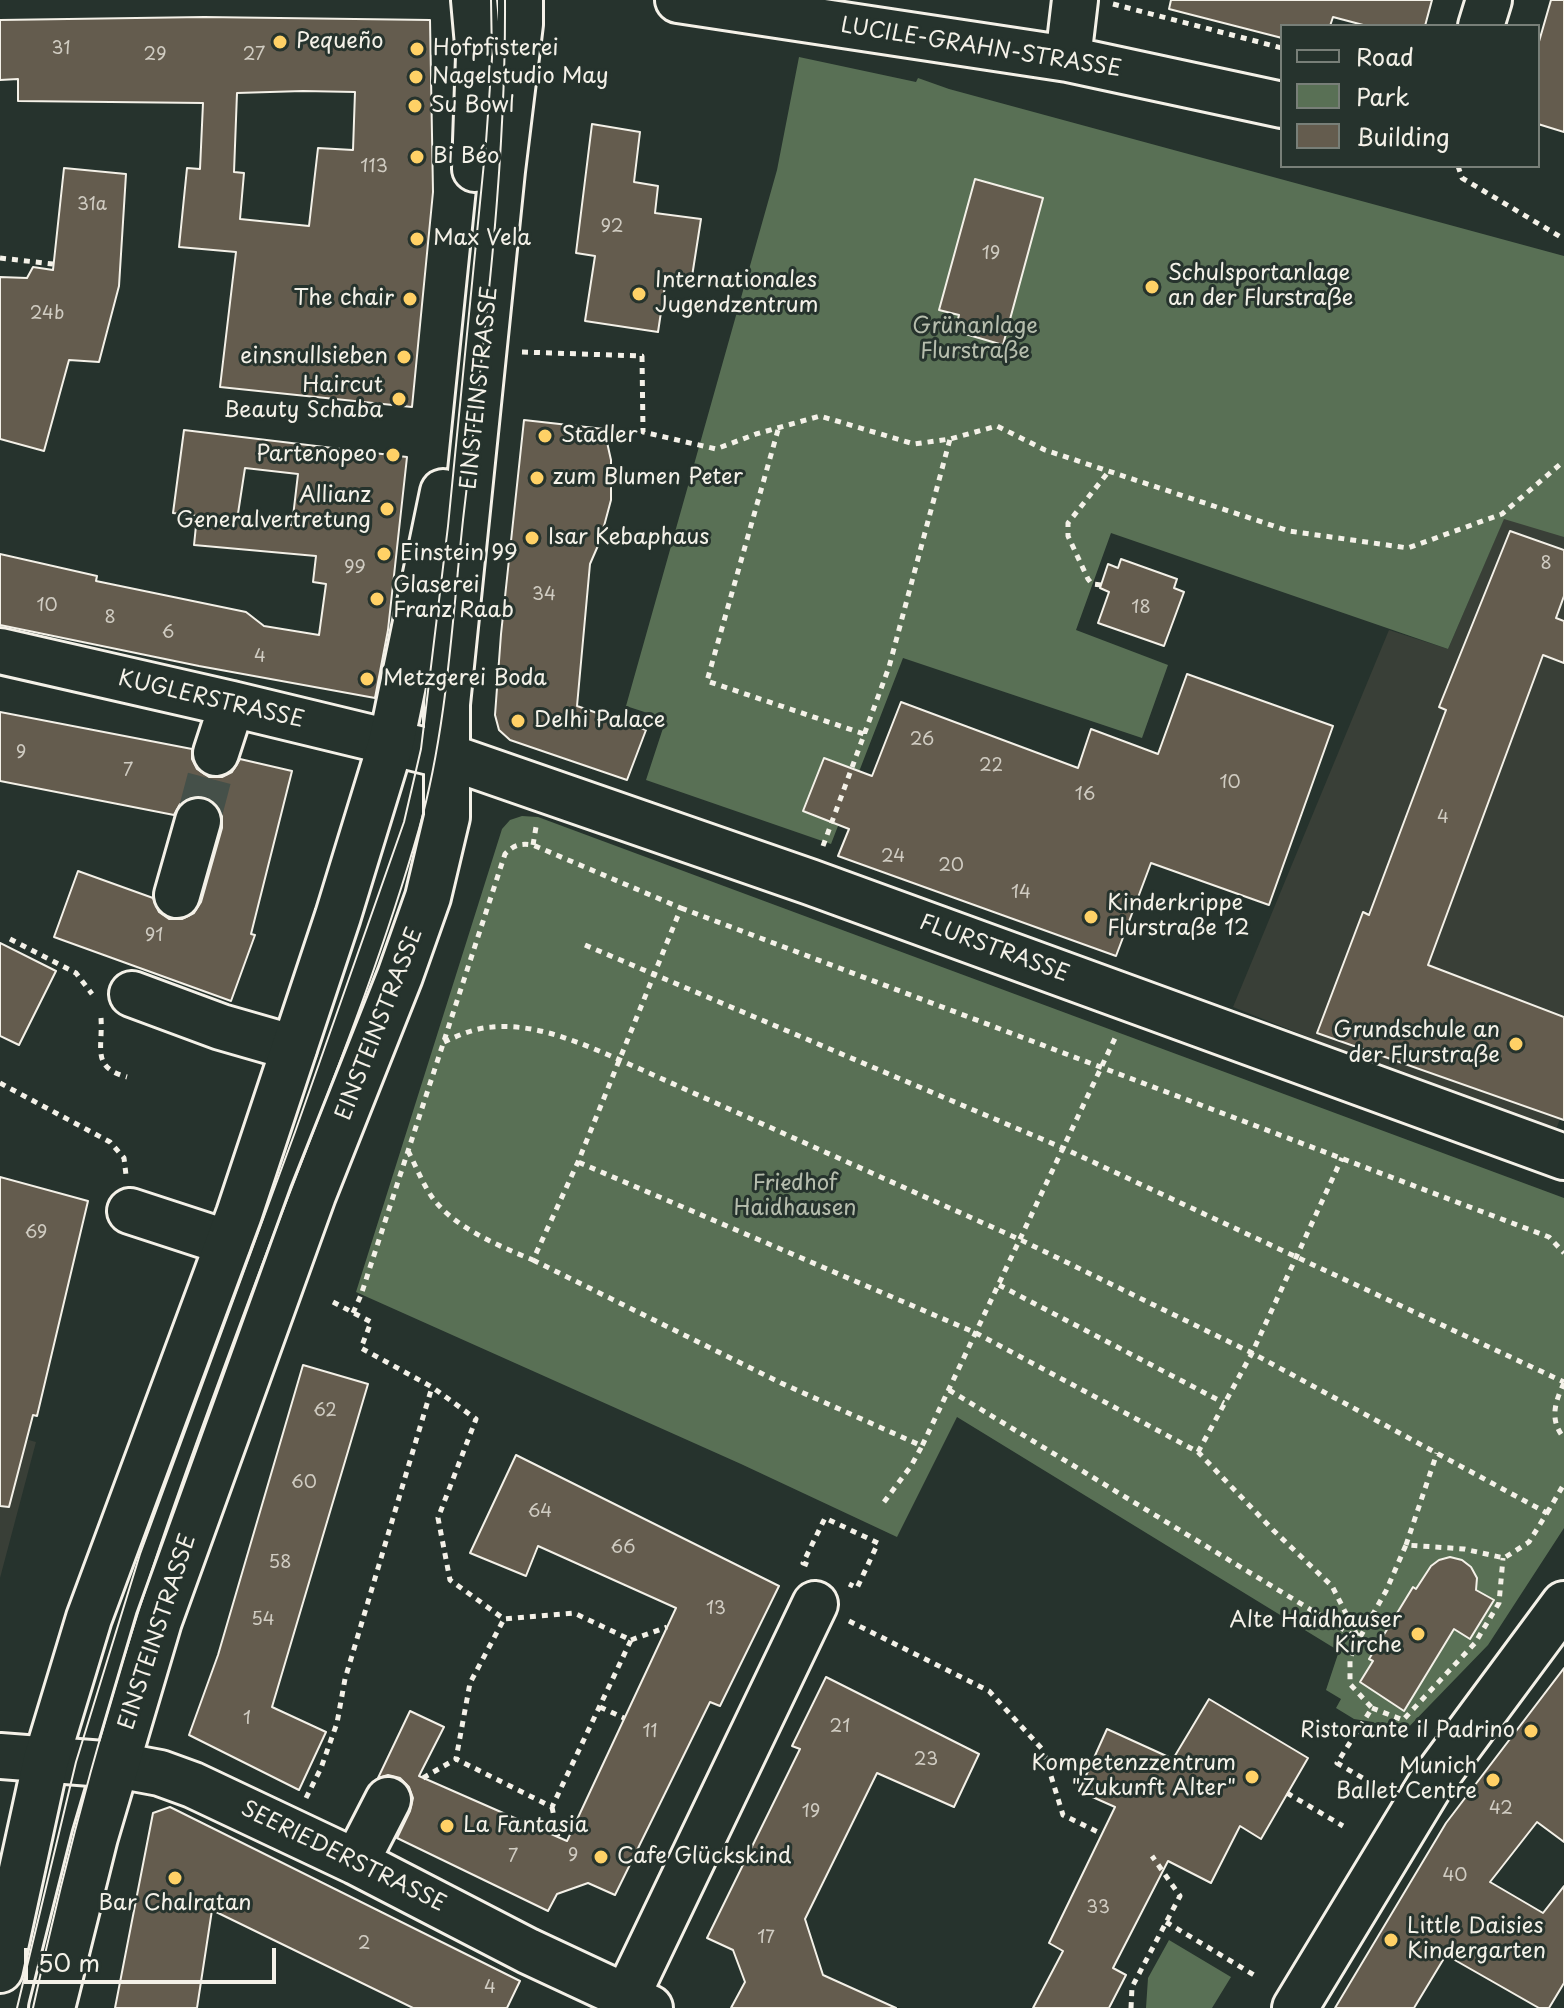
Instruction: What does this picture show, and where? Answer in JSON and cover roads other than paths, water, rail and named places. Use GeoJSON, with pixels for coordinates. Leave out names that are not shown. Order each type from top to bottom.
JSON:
{"type":"FeatureCollection","features":[{"type":"Feature","properties":{"kind":"main road","name":"EINSTEINSTRASSE"},"geometry":{"type":"LineString","coordinates":[[52,2008],[86,1870],[159,1621],[313,1195],[368,1062],[428,897],[447,817],[420,749],[478,142],[479,56],[474,0]]}},
{"type":"Feature","properties":{"kind":"main road","name":"EINSTEINSTRASSE"},"geometry":{"type":"LineString","coordinates":[[0,1970],[16,1836],[46,1760],[83,1606],[228,1243],[294,1048],[420,749],[448,695],[520,24],[520,0]]}},
{"type":"Feature","properties":{"kind":"main road","name":"LUCILE-GRAHN-STRASSE"},"geometry":{"type":"LineString","coordinates":[[678,0],[1068,59],[1280,105]]}},
{"type":"Feature","properties":{"kind":"main road"},"geometry":{"type":"LineString","coordinates":[[1482,24],[1489,0]]}},
{"type":"Feature","properties":{"kind":"main road"},"geometry":{"type":"LineString","coordinates":[[1068,59],[1093,2]]}},
{"type":"Feature","properties":{"kind":"main road","name":"KUGLERSTRASSE"},"geometry":{"type":"LineString","coordinates":[[0,651],[420,749]]}},
{"type":"Feature","properties":{"kind":"main road"},"geometry":{"type":"LineString","coordinates":[[216,753],[232,704]]}},
{"type":"Feature","properties":{"kind":"main road","name":"FLURSTRASSE"},"geometry":{"type":"LineString","coordinates":[[420,749],[810,882],[1564,1157]]}},
{"type":"Feature","properties":{"kind":"main road"},"geometry":{"type":"LineString","coordinates":[[177,895],[198,821]]}},
{"type":"Feature","properties":{"kind":"main road"},"geometry":{"type":"LineString","coordinates":[[132,994],[221,1027],[294,1048]]}},
{"type":"Feature","properties":{"kind":"main road"},"geometry":{"type":"LineString","coordinates":[[130,1211],[228,1243]]}},
{"type":"Feature","properties":{"kind":"main road","name":"SEERIEDERSTRASSE"},"geometry":{"type":"LineString","coordinates":[[0,1756],[117,1765],[160,1773],[193,1785],[356,1862],[528,1951],[639,2002],[825,1585]]}},
{"type":"Feature","properties":{"kind":"main road"},"geometry":{"type":"LineString","coordinates":[[1295,2008],[1430,1785],[1564,1604]]}},
{"type":"Feature","properties":{"kind":"main road"},"geometry":{"type":"LineString","coordinates":[[356,1862],[406,1789]]}},
{"type":"Feature","properties":{"kind":"tunnel"},"geometry":{"type":"LineString","coordinates":[[198,821],[216,753]]}},
{"type":"Feature","properties":{"kind":"tram line"},"geometry":{"type":"LineString","coordinates":[[17,2008],[76,1762],[140,1554],[295,1132],[404,822],[421,749],[448,526],[486,142],[492,58],[491,0]]}},
{"type":"Feature","properties":{"kind":"tram line"},"geometry":{"type":"LineString","coordinates":[[33,2008],[89,1780],[139,1610],[218,1383],[383,944],[428,791],[447,675],[492,260],[502,130],[505,0]]}},
{"type":"Feature","properties":{"kind":"place","name":"Pequeño"},"geometry":{"type":"Point","coordinates":[280,42]}},
{"type":"Feature","properties":{"kind":"place","name":"Hofpfisterei"},"geometry":{"type":"Point","coordinates":[417,49]}},
{"type":"Feature","properties":{"kind":"place","name":"Nagelstudio May"},"geometry":{"type":"Point","coordinates":[416,77]}},
{"type":"Feature","properties":{"kind":"place","name":"Su Bowl"},"geometry":{"type":"Point","coordinates":[415,106]}},
{"type":"Feature","properties":{"kind":"place","name":"Bi Béo"},"geometry":{"type":"Point","coordinates":[417,157]}},
{"type":"Feature","properties":{"kind":"place","name":"Max Vela"},"geometry":{"type":"Point","coordinates":[417,239]}},
{"type":"Feature","properties":{"kind":"place","name":"Schulsportanlage an der Flurstraße"},"geometry":{"type":"Point","coordinates":[1152,287]}},
{"type":"Feature","properties":{"kind":"place","name":"Internationales Jugendzentrum"},"geometry":{"type":"Point","coordinates":[639,294]}},
{"type":"Feature","properties":{"kind":"place","name":"The chair"},"geometry":{"type":"Point","coordinates":[410,299]}},
{"type":"Feature","properties":{"kind":"place","name":"einsnullsieben"},"geometry":{"type":"Point","coordinates":[404,357]}},
{"type":"Feature","properties":{"kind":"place","name":"Haircut Beauty Schaba"},"geometry":{"type":"Point","coordinates":[399,399]}},
{"type":"Feature","properties":{"kind":"place","name":"Stadler"},"geometry":{"type":"Point","coordinates":[545,436]}},
{"type":"Feature","properties":{"kind":"place","name":"Partenopeo"},"geometry":{"type":"Point","coordinates":[393,455]}},
{"type":"Feature","properties":{"kind":"place","name":"zum Blumen Peter"},"geometry":{"type":"Point","coordinates":[537,478]}},
{"type":"Feature","properties":{"kind":"place","name":"Allianz Generalvertretung"},"geometry":{"type":"Point","coordinates":[387,509]}},
{"type":"Feature","properties":{"kind":"place","name":"Isar Kebaphaus"},"geometry":{"type":"Point","coordinates":[532,538]}},
{"type":"Feature","properties":{"kind":"place","name":"Einstein 99"},"geometry":{"type":"Point","coordinates":[384,554]}},
{"type":"Feature","properties":{"kind":"place","name":"Glaserei Franz Raab"},"geometry":{"type":"Point","coordinates":[377,599]}},
{"type":"Feature","properties":{"kind":"place","name":"Metzgerei Boda"},"geometry":{"type":"Point","coordinates":[367,679]}},
{"type":"Feature","properties":{"kind":"place","name":"Delhi Palace"},"geometry":{"type":"Point","coordinates":[518,721]}},
{"type":"Feature","properties":{"kind":"place","name":"Kinderkrippe Flurstraße 12"},"geometry":{"type":"Point","coordinates":[1091,917]}},
{"type":"Feature","properties":{"kind":"place","name":"Grundschule an der Flurstraße"},"geometry":{"type":"Point","coordinates":[1516,1044]}},
{"type":"Feature","properties":{"kind":"place","name":"Alte Haidhauser Kirche"},"geometry":{"type":"Point","coordinates":[1418,1634]}},
{"type":"Feature","properties":{"kind":"place","name":"Ristorante il Padrino"},"geometry":{"type":"Point","coordinates":[1531,1731]}},
{"type":"Feature","properties":{"kind":"place","name":"Kompetenzzentrum \"Zukunft Alter\""},"geometry":{"type":"Point","coordinates":[1252,1777]}},
{"type":"Feature","properties":{"kind":"place","name":"Munich Ballet Centre"},"geometry":{"type":"Point","coordinates":[1493,1780]}},
{"type":"Feature","properties":{"kind":"place","name":"La Fantasia"},"geometry":{"type":"Point","coordinates":[447,1826]}},
{"type":"Feature","properties":{"kind":"place","name":"Cafe Glückskind"},"geometry":{"type":"Point","coordinates":[601,1857]}},
{"type":"Feature","properties":{"kind":"place","name":"Bar Chalratan"},"geometry":{"type":"Point","coordinates":[175,1878]}},
{"type":"Feature","properties":{"kind":"place","name":"Little Daisies Kindergarten"},"geometry":{"type":"Point","coordinates":[1391,1940]}},
{"type":"Feature","properties":{"kind":"park label","name":"Grünanlage Flurstraße"},"geometry":{"type":"Point","coordinates":[975,340]}},
{"type":"Feature","properties":{"kind":"park label","name":"Friedhof Haidhausen"},"geometry":{"type":"Point","coordinates":[795,1196]}}]}
